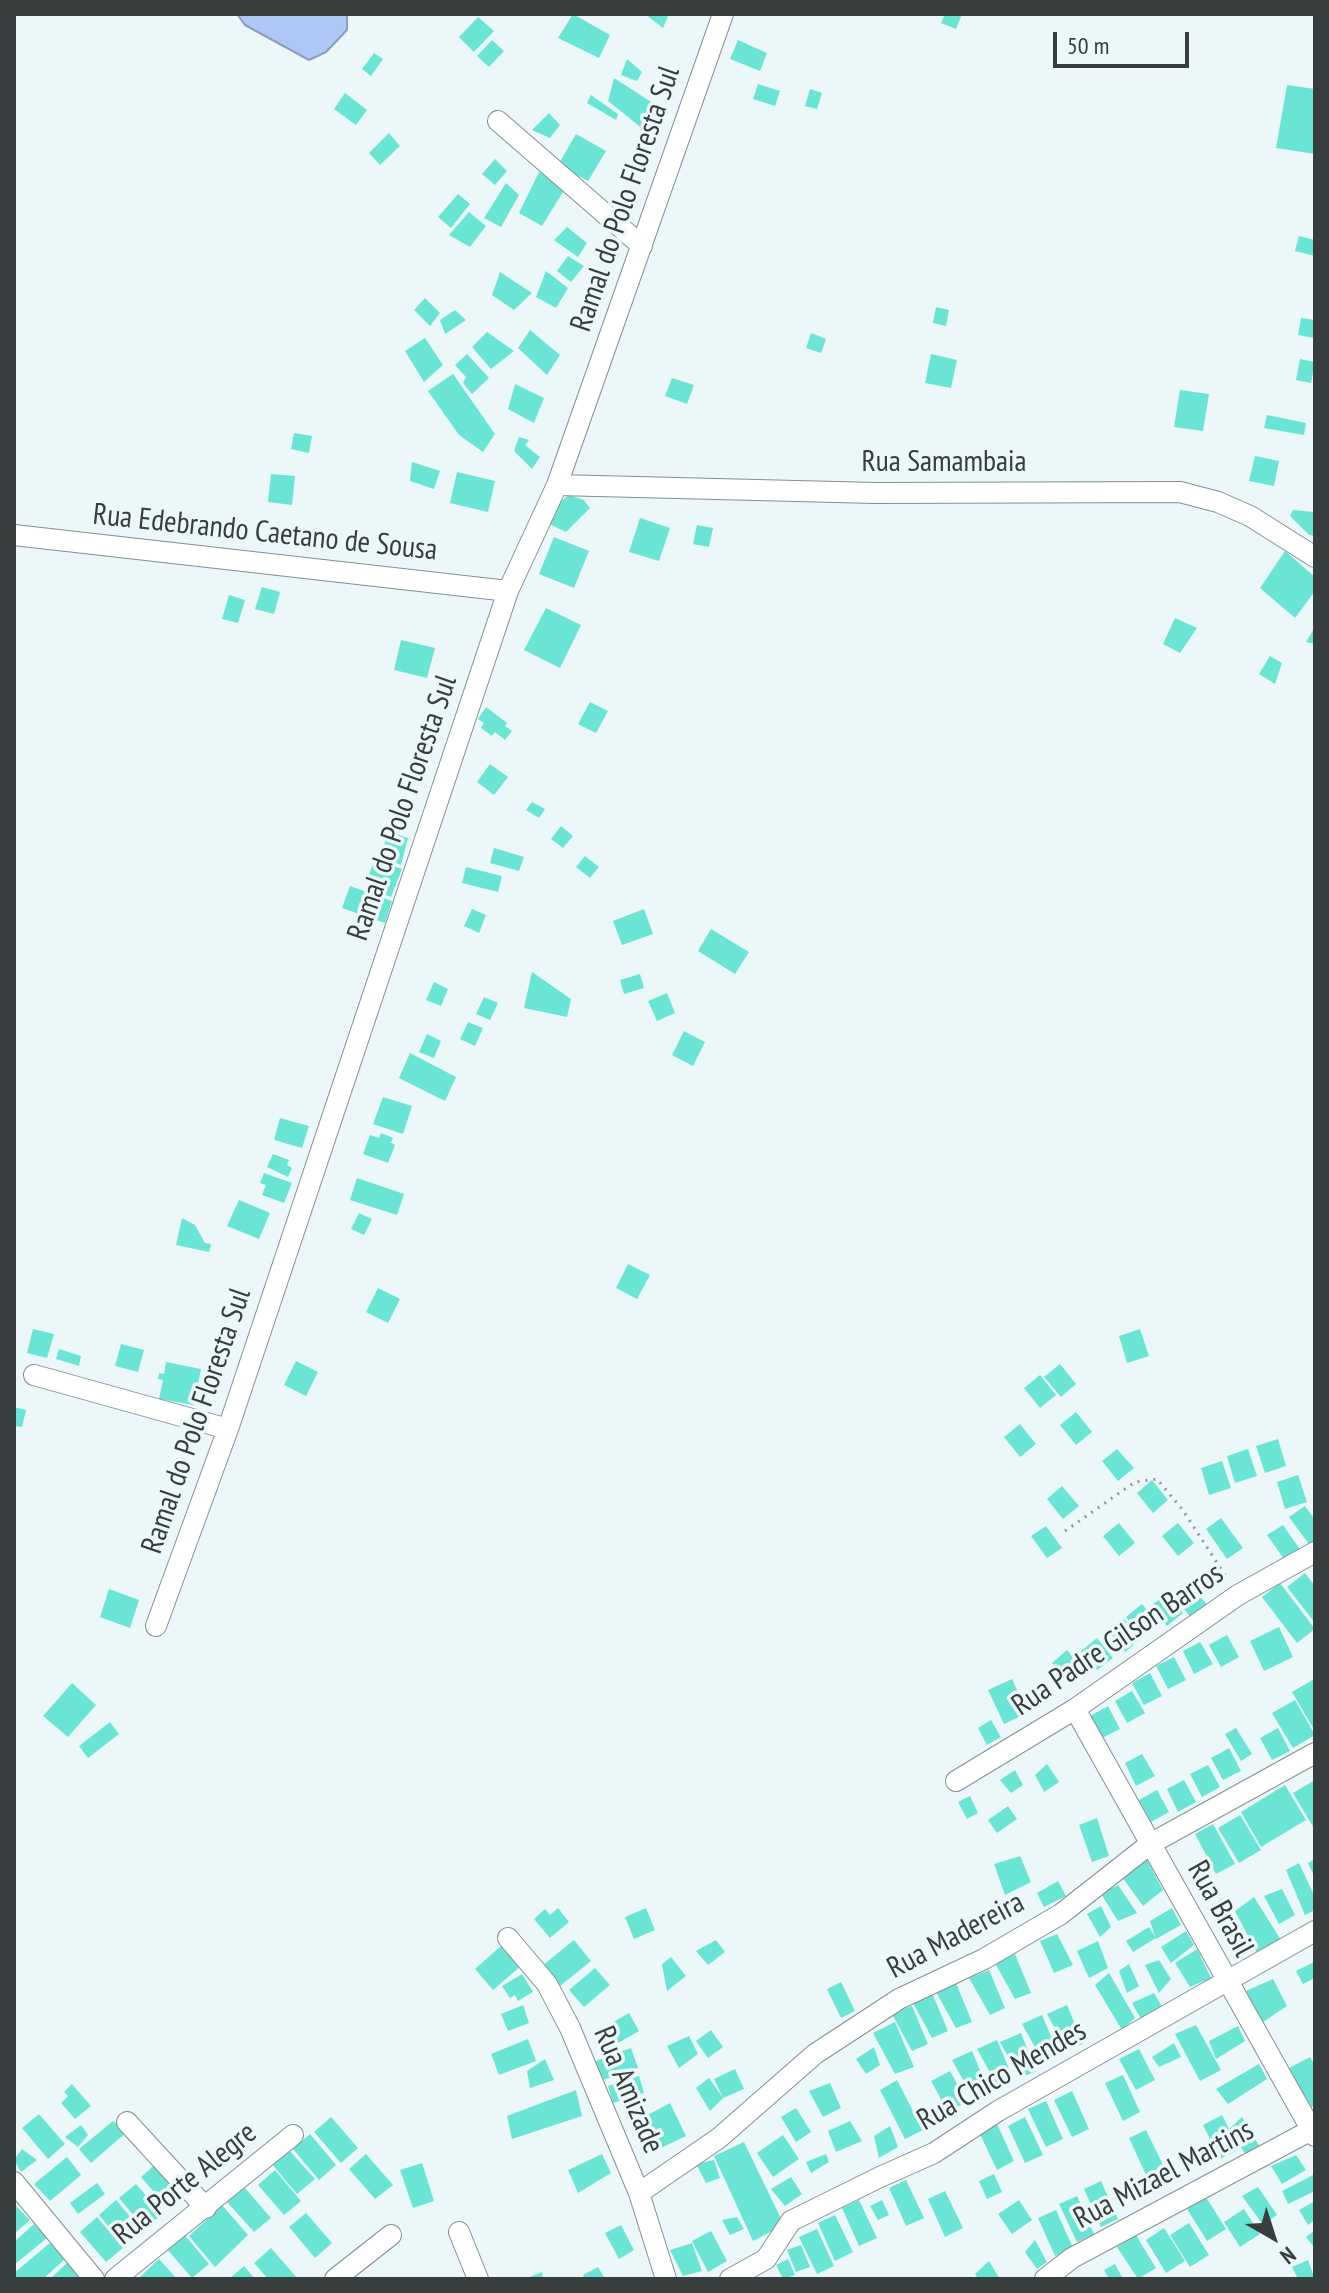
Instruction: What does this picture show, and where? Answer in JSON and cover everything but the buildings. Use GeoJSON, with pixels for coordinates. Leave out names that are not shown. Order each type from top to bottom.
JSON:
{"type":"FeatureCollection","features":[{"type":"Feature","properties":{"kind":"street","name":"Ramal do Polo Floresta Sul"},"geometry":{"type":"LineString","coordinates":[[156,1626],[228,1429],[508,591],[557,485],[723,14]]}},
{"type":"Feature","properties":{"kind":"street"},"geometry":{"type":"LineString","coordinates":[[498,121],[642,246]]}},
{"type":"Feature","properties":{"kind":"street","name":"Rua Samambaia"},"geometry":{"type":"LineString","coordinates":[[557,485],[876,493],[1180,492],[1218,502],[1250,516],[1315,557]]}},
{"type":"Feature","properties":{"kind":"street","name":"Rua Edebrando Caetano de Sousa"},"geometry":{"type":"LineString","coordinates":[[14,535],[508,591]]}},
{"type":"Feature","properties":{"kind":"street"},"geometry":{"type":"LineString","coordinates":[[34,1375],[228,1429]]}},
{"type":"Feature","properties":{"kind":"street","name":"Rua Padre Gilson Barros"},"geometry":{"type":"LineString","coordinates":[[956,1781],[1075,1709],[1238,1595],[1315,1552]]}},
{"type":"Feature","properties":{"kind":"street","name":"Rua Brasil"},"geometry":{"type":"LineString","coordinates":[[1075,1709],[1314,2131]]}},
{"type":"Feature","properties":{"kind":"street","name":"Rua Madereira"},"geometry":{"type":"LineString","coordinates":[[639,2193],[719,2138],[815,2054],[899,1999],[984,1959],[1061,1914],[1150,1844],[1315,1753]]}},
{"type":"Feature","properties":{"kind":"street","name":"Rua Chico Mendes"},"geometry":{"type":"LineString","coordinates":[[730,2279],[766,2259],[791,2221],[934,2153],[998,2111],[1315,1931]]}},
{"type":"Feature","properties":{"kind":"street","name":"Rua Amizade"},"geometry":{"type":"LineString","coordinates":[[508,1938],[547,1984],[570,2028],[639,2193],[666,2279]]}},
{"type":"Feature","properties":{"kind":"street"},"geometry":{"type":"LineString","coordinates":[[127,2122],[206,2208]]}},
{"type":"Feature","properties":{"kind":"street","name":"Rua Mizael Martins"},"geometry":{"type":"LineString","coordinates":[[1045,2279],[1086,2250],[1314,2131]]}},
{"type":"Feature","properties":{"kind":"street","name":"Rua Porte Alegre"},"geometry":{"type":"LineString","coordinates":[[115,2279],[293,2135]]}},
{"type":"Feature","properties":{"kind":"street"},"geometry":{"type":"LineString","coordinates":[[15,2184],[94,2279]]}},
{"type":"Feature","properties":{"kind":"street"},"geometry":{"type":"LineString","coordinates":[[459,2232],[478,2279]]}},
{"type":"Feature","properties":{"kind":"street"},"geometry":{"type":"LineString","coordinates":[[335,2279],[391,2235]]}},
{"type":"Feature","properties":{"kind":"path"},"geometry":{"type":"LineString","coordinates":[[1065,1531],[1135,1482],[1157,1479],[1182,1509],[1238,1595]]}},
{"type":"Feature","properties":{"kind":"water"},"geometry":{"type":"Polygon","coordinates":[[[237,14],[347,14],[347,30],[326,52],[309,60],[245,25],[237,14]]]}}]}
